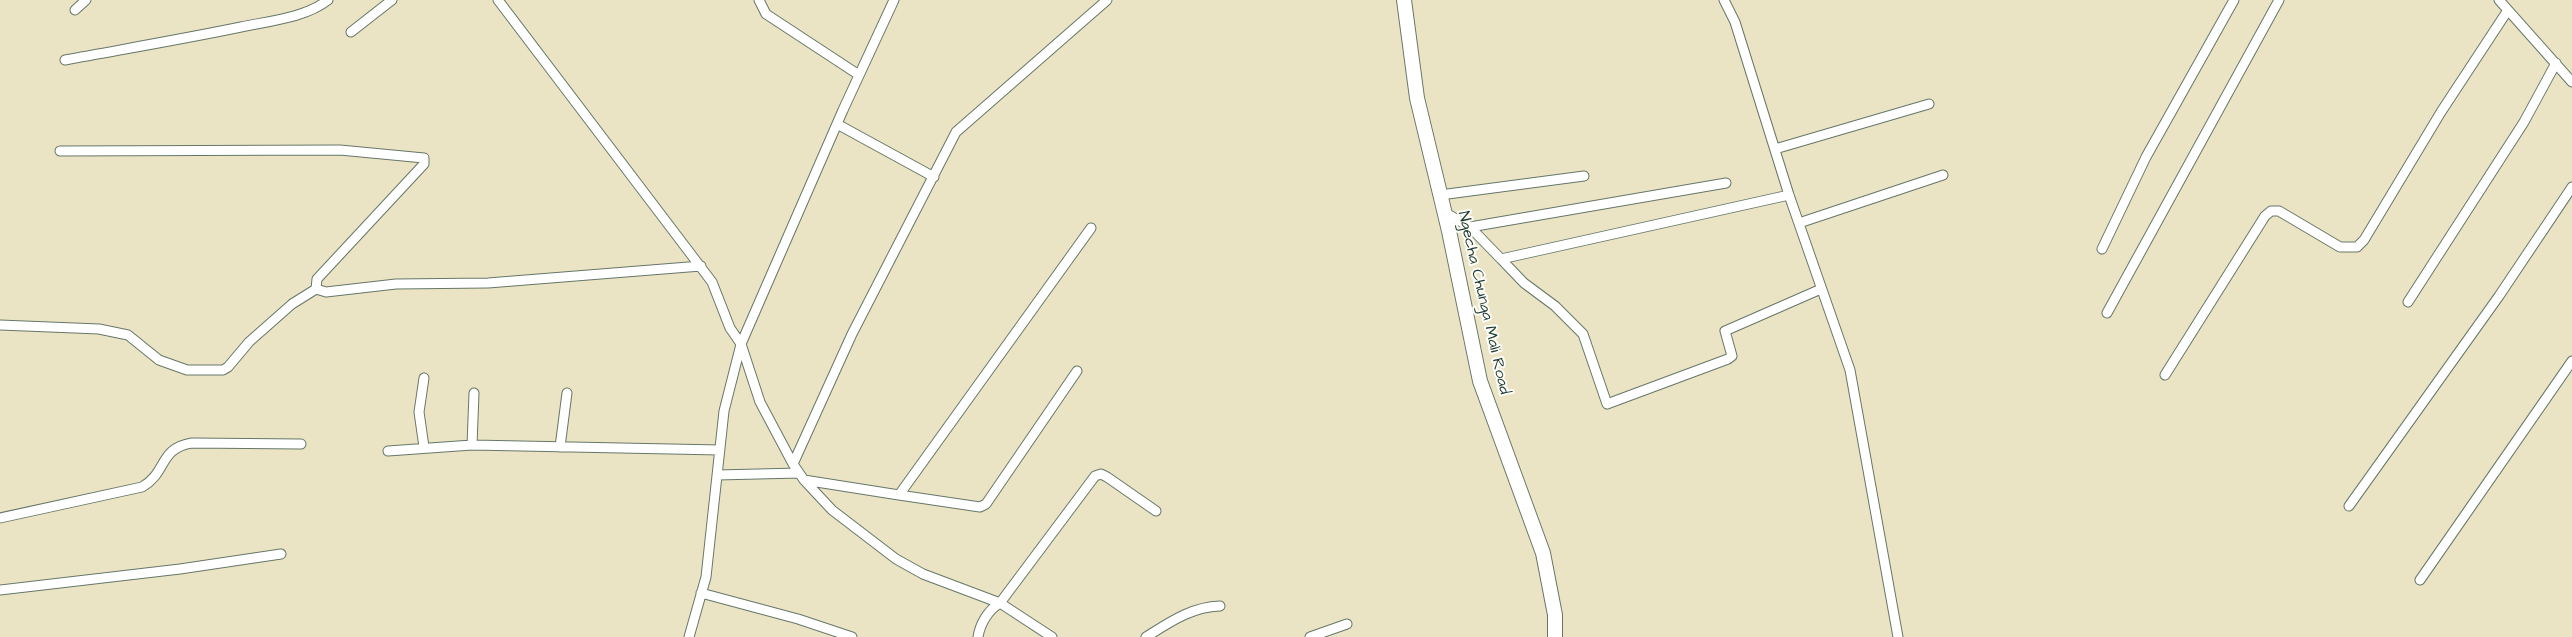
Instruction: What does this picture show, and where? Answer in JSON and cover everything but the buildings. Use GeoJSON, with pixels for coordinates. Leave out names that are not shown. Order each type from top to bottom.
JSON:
{"type":"FeatureCollection","features":[{"type":"Feature","properties":{"kind":"main road","name":"Ngecha Chunga Mali Road"},"geometry":{"type":"LineString","coordinates":[[1404,0],[1417,98],[1444,212],[1480,381],[1543,554],[1555,615],[1555,637]]}},
{"type":"Feature","properties":{"kind":"street"},"geometry":{"type":"LineString","coordinates":[[75,10],[86,0]]}},
{"type":"Feature","properties":{"kind":"street"},"geometry":{"type":"LineString","coordinates":[[65,60],[267,21],[306,11],[328,0]]}},
{"type":"Feature","properties":{"kind":"street"},"geometry":{"type":"LineString","coordinates":[[351,32],[392,0]]}},
{"type":"Feature","properties":{"kind":"street"},"geometry":{"type":"LineString","coordinates":[[498,0],[712,282],[730,328],[741,344],[760,402],[793,464],[802,476],[832,510],[896,559],[923,574],[1000,603],[1052,637]]}},
{"type":"Feature","properties":{"kind":"street"},"geometry":{"type":"LineString","coordinates":[[759,0],[766,14],[859,74]]}},
{"type":"Feature","properties":{"kind":"street"},"geometry":{"type":"LineString","coordinates":[[689,637],[706,577],[724,411],[741,344],[859,74],[894,0]]}},
{"type":"Feature","properties":{"kind":"street"},"geometry":{"type":"LineString","coordinates":[[793,464],[852,334],[956,132],[1107,0]]}},
{"type":"Feature","properties":{"kind":"street"},"geometry":{"type":"LineString","coordinates":[[1724,0],[1735,22],[1798,223],[1850,370],[1857,396],[1898,637]]}},
{"type":"Feature","properties":{"kind":"street"},"geometry":{"type":"LineString","coordinates":[[2102,249],[2146,157],[2234,0]]}},
{"type":"Feature","properties":{"kind":"street"},"geometry":{"type":"LineString","coordinates":[[2107,313],[2279,0]]}},
{"type":"Feature","properties":{"kind":"street"},"geometry":{"type":"LineString","coordinates":[[2499,0],[2572,82]]}},
{"type":"Feature","properties":{"kind":"street"},"geometry":{"type":"LineString","coordinates":[[2165,375],[2265,216],[2271,211],[2279,211],[2340,247],[2357,247],[2364,240],[2441,112],[2508,10]]}},
{"type":"Feature","properties":{"kind":"street"},"geometry":{"type":"LineString","coordinates":[[2408,302],[2524,122],[2556,63]]}},
{"type":"Feature","properties":{"kind":"street"},"geometry":{"type":"LineString","coordinates":[[1775,149],[1929,104]]}},
{"type":"Feature","properties":{"kind":"street"},"geometry":{"type":"LineString","coordinates":[[837,124],[934,177]]}},
{"type":"Feature","properties":{"kind":"street"},"geometry":{"type":"LineString","coordinates":[[60,151],[340,150],[424,158],[424,164],[317,279],[316,289]]}},
{"type":"Feature","properties":{"kind":"street"},"geometry":{"type":"LineString","coordinates":[[1798,223],[1943,175]]}},
{"type":"Feature","properties":{"kind":"street"},"geometry":{"type":"LineString","coordinates":[[1440,195],[1584,176]]}},
{"type":"Feature","properties":{"kind":"street"},"geometry":{"type":"LineString","coordinates":[[1470,226],[1726,182]]}},
{"type":"Feature","properties":{"kind":"street"},"geometry":{"type":"LineString","coordinates":[[2349,506],[2499,296],[2572,187]]}},
{"type":"Feature","properties":{"kind":"street"},"geometry":{"type":"LineString","coordinates":[[1500,259],[1789,195]]}},
{"type":"Feature","properties":{"kind":"street"},"geometry":{"type":"LineString","coordinates":[[1444,212],[1470,226],[1524,284],[1554,306],[1583,334],[1607,404],[1728,359],[1732,356],[1725,332],[1821,289]]}},
{"type":"Feature","properties":{"kind":"street"},"geometry":{"type":"LineString","coordinates":[[900,495],[1091,228]]}},
{"type":"Feature","properties":{"kind":"street"},"geometry":{"type":"LineString","coordinates":[[0,325],[99,329],[128,335],[138,341],[159,360],[186,370],[223,370],[228,367],[249,342],[292,304],[316,289],[326,292],[396,284],[488,283],[701,266]]}},
{"type":"Feature","properties":{"kind":"street"},"geometry":{"type":"LineString","coordinates":[[2420,580],[2572,360]]}},
{"type":"Feature","properties":{"kind":"street"},"geometry":{"type":"LineString","coordinates":[[717,475],[802,476],[900,495],[980,507],[986,504],[1076,371]]}},
{"type":"Feature","properties":{"kind":"street"},"geometry":{"type":"LineString","coordinates":[[424,378],[419,412],[424,447]]}},
{"type":"Feature","properties":{"kind":"street"},"geometry":{"type":"LineString","coordinates":[[472,445],[474,393]]}},
{"type":"Feature","properties":{"kind":"street"},"geometry":{"type":"LineString","coordinates":[[560,447],[567,393]]}},
{"type":"Feature","properties":{"kind":"street"},"geometry":{"type":"LineString","coordinates":[[0,518],[142,487],[149,483],[172,449],[178,445],[192,443],[301,444]]}},
{"type":"Feature","properties":{"kind":"street"},"geometry":{"type":"LineString","coordinates":[[388,451],[472,445],[720,450]]}},
{"type":"Feature","properties":{"kind":"street"},"geometry":{"type":"LineString","coordinates":[[978,637],[980,627],[993,607],[1000,603],[1095,476],[1101,474],[1107,477],[1156,511]]}},
{"type":"Feature","properties":{"kind":"street"},"geometry":{"type":"LineString","coordinates":[[0,590],[180,569],[281,554]]}},
{"type":"Feature","properties":{"kind":"street"},"geometry":{"type":"LineString","coordinates":[[701,593],[798,619],[852,637]]}},
{"type":"Feature","properties":{"kind":"street"},"geometry":{"type":"LineString","coordinates":[[1146,637],[1186,613],[1204,607],[1220,606]]}},
{"type":"Feature","properties":{"kind":"street"},"geometry":{"type":"LineString","coordinates":[[1310,637],[1347,624]]}}]}
